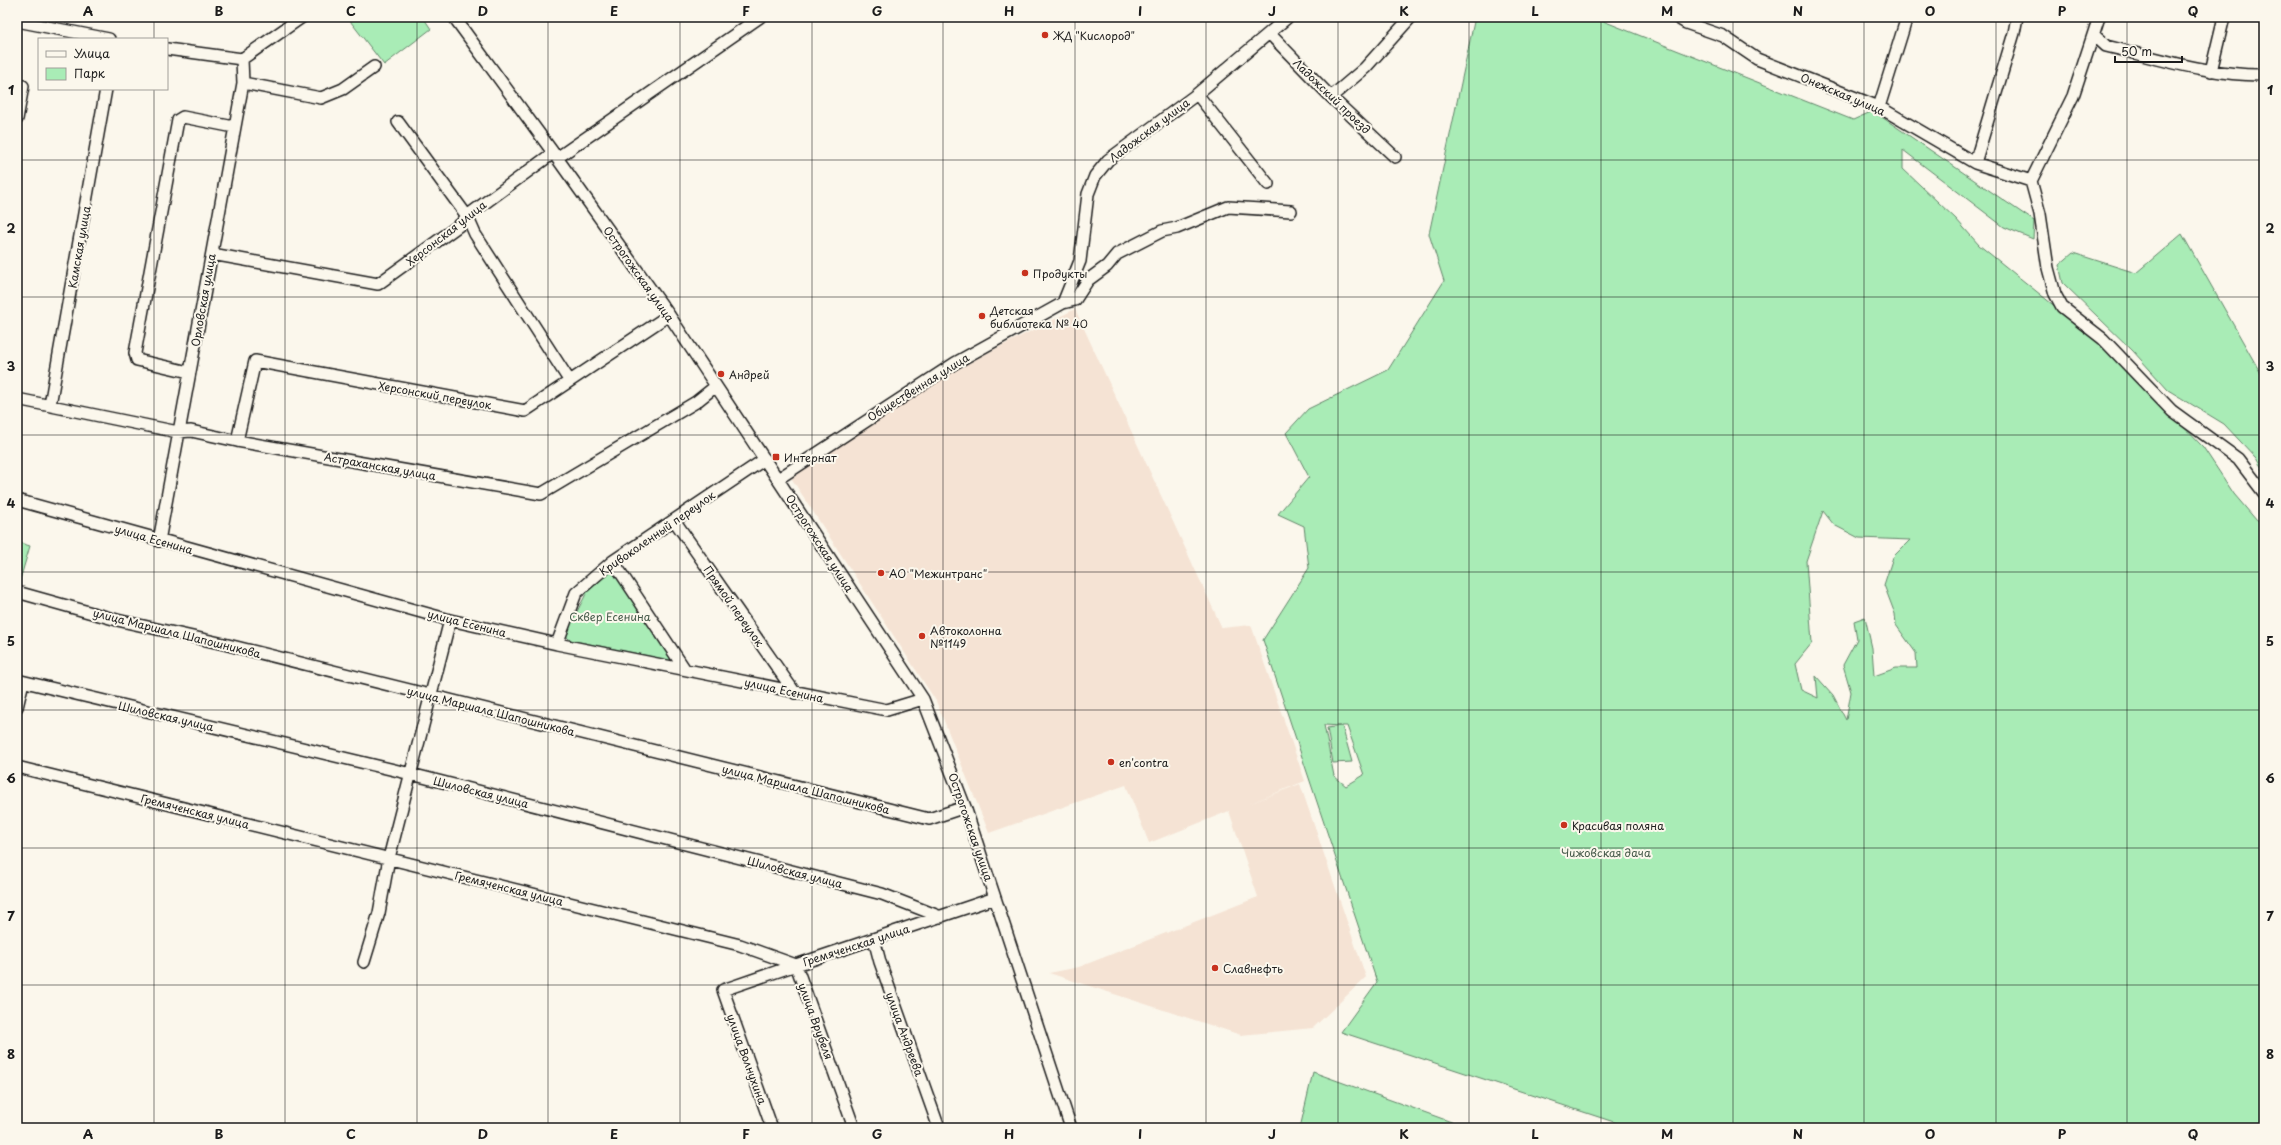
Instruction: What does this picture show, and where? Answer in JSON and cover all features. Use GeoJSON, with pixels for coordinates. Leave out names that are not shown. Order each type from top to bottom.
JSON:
{"type":"FeatureCollection","features":[{"type":"Feature","properties":{"kind":"street"},"geometry":{"type":"LineString","coordinates":[[168,49],[228,59],[242,59],[302,17]]}},
{"type":"Feature","properties":{"kind":"street","name":"Острогожская улица"},"geometry":{"type":"LineString","coordinates":[[454,17],[669,315],[923,699],[965,807],[1071,1128]]}},
{"type":"Feature","properties":{"kind":"street","name":"Херсонская улица"},"geometry":{"type":"LineString","coordinates":[[212,254],[378,284],[461,224],[467,216],[760,17]]}},
{"type":"Feature","properties":{"kind":"street","name":"Ладожская улица"},"geometry":{"type":"LineString","coordinates":[[1063,303],[1080,261],[1088,194],[1095,176],[1108,160],[1197,94],[1270,34],[1288,17]]}},
{"type":"Feature","properties":{"kind":"street"},"geometry":{"type":"LineString","coordinates":[[1331,97],[1365,68],[1410,17]]}},
{"type":"Feature","properties":{"kind":"street","name":"Онежская улица"},"geometry":{"type":"LineString","coordinates":[[1676,17],[1686,23],[1723,36],[1758,59],[1879,107],[1975,163],[2031,181]]}},
{"type":"Feature","properties":{"kind":"street"},"geometry":{"type":"LineString","coordinates":[[1879,107],[1907,17]]}},
{"type":"Feature","properties":{"kind":"street"},"geometry":{"type":"LineString","coordinates":[[1975,163],[2017,17]]}},
{"type":"Feature","properties":{"kind":"street"},"geometry":{"type":"LineString","coordinates":[[2099,17],[2073,96],[2031,181],[2040,214],[2048,268],[2055,294],[2062,307],[2103,339],[2172,411],[2238,459],[2264,493]]}},
{"type":"Feature","properties":{"kind":"street"},"geometry":{"type":"LineString","coordinates":[[2211,71],[2224,17]]}},
{"type":"Feature","properties":{"kind":"street"},"geometry":{"type":"LineString","coordinates":[[17,21],[104,38]]}},
{"type":"Feature","properties":{"kind":"street","name":"Ладожский проезд"},"geometry":{"type":"LineString","coordinates":[[1270,34],[1331,97],[1395,157]]}},
{"type":"Feature","properties":{"kind":"street"},"geometry":{"type":"LineString","coordinates":[[2094,35],[2106,46],[2211,71],[2247,75],[2264,75]]}},
{"type":"Feature","properties":{"kind":"street","name":"Орловская улица"},"geometry":{"type":"LineString","coordinates":[[159,541],[189,372],[203,310],[234,127],[243,83],[242,59]]}},
{"type":"Feature","properties":{"kind":"street"},"geometry":{"type":"LineString","coordinates":[[243,83],[321,98],[343,89],[374,67]]}},
{"type":"Feature","properties":{"kind":"street"},"geometry":{"type":"LineString","coordinates":[[17,85],[23,86],[17,119]]}},
{"type":"Feature","properties":{"kind":"street","name":"Камская улица"},"geometry":{"type":"LineString","coordinates":[[50,405],[106,90]]}},
{"type":"Feature","properties":{"kind":"street"},"geometry":{"type":"LineString","coordinates":[[1197,94],[1268,184]]}},
{"type":"Feature","properties":{"kind":"street"},"geometry":{"type":"LineString","coordinates":[[189,372],[137,360],[134,353],[178,120],[183,117],[234,127]]}},
{"type":"Feature","properties":{"kind":"street"},"geometry":{"type":"LineString","coordinates":[[398,122],[467,216],[476,234],[569,380]]}},
{"type":"Feature","properties":{"kind":"street","name":"Общественная улица"},"geometry":{"type":"LineString","coordinates":[[778,479],[942,371],[1063,303],[1075,300],[1088,280],[1108,266],[1117,254],[1162,231],[1177,228],[1228,207],[1291,210]]}},
{"type":"Feature","properties":{"kind":"street","name":"Херсонский переулок"},"geometry":{"type":"LineString","coordinates":[[236,441],[255,361],[525,411],[569,380],[669,315]]}},
{"type":"Feature","properties":{"kind":"street","name":"Астраханская улица"},"geometry":{"type":"LineString","coordinates":[[17,399],[178,432],[191,430],[236,441],[541,494],[696,402],[716,386]]}},
{"type":"Feature","properties":{"kind":"street","name":"Кривоколенный переулок"},"geometry":{"type":"LineString","coordinates":[[556,644],[576,593],[613,561],[765,459]]}},
{"type":"Feature","properties":{"kind":"street","name":"улица Есенина"},"geometry":{"type":"LineString","coordinates":[[17,500],[159,541],[450,620],[556,644],[684,668],[795,693],[887,710],[923,699]]}},
{"type":"Feature","properties":{"kind":"street","name":"Прямой переулок"},"geometry":{"type":"LineString","coordinates":[[674,520],[795,693]]}},
{"type":"Feature","properties":{"kind":"street"},"geometry":{"type":"LineString","coordinates":[[613,561],[684,668]]}},
{"type":"Feature","properties":{"kind":"street","name":"улица Маршала Шапошникова"},"geometry":{"type":"LineString","coordinates":[[17,592],[117,620],[224,644],[929,819],[965,807]]}},
{"type":"Feature","properties":{"kind":"street"},"geometry":{"type":"LineString","coordinates":[[364,962],[379,912],[389,858],[450,620]]}},
{"type":"Feature","properties":{"kind":"street"},"geometry":{"type":"LineString","coordinates":[[17,707],[20,681]]}},
{"type":"Feature","properties":{"kind":"street","name":"Шиловская улица"},"geometry":{"type":"LineString","coordinates":[[20,681],[411,774],[882,894],[941,917]]}},
{"type":"Feature","properties":{"kind":"street","name":"Гремяченская улица"},"geometry":{"type":"LineString","coordinates":[[17,767],[740,945],[796,965],[995,898]]}},
{"type":"Feature","properties":{"kind":"street","name":"улица Андреева"},"geometry":{"type":"LineString","coordinates":[[874,939],[880,962],[939,1128]]}},
{"type":"Feature","properties":{"kind":"street","name":"улица Волнухина"},"geometry":{"type":"LineString","coordinates":[[772,1128],[723,990],[796,965]]}},
{"type":"Feature","properties":{"kind":"street","name":"улица Врубеля"},"geometry":{"type":"LineString","coordinates":[[796,965],[854,1128]]}},
{"type":"Feature","properties":{"kind":"shaded area"},"geometry":{"type":"Polygon","coordinates":[[[1075,309],[1222,628],[1251,625],[1305,781],[1246,805],[1300,784],[1366,977],[1313,1028],[1241,1035],[1049,973],[1079,967],[1258,897],[1229,811],[1149,843],[1126,785],[989,833],[936,701],[788,473],[892,406],[991,351],[1075,309]]]}},
{"type":"Feature","properties":{"kind":"green space"},"geometry":{"type":"Polygon","coordinates":[[[347,17],[423,17],[431,29],[384,65],[347,17]]]}},
{"type":"Feature","properties":{"kind":"green space","name":"Чижовская дача"},"geometry":{"type":"Polygon","coordinates":[[[1475,17],[1593,17],[1853,120],[1873,111],[2034,221],[2033,239],[2004,227],[1903,150],[1903,169],[1956,219],[1979,245],[2088,333],[2180,423],[2203,447],[2234,494],[2257,521],[2264,525],[2264,1128],[1632,1128],[1341,1032],[1377,982],[1263,640],[1309,568],[1304,526],[1278,514],[1309,477],[1286,433],[1308,409],[1388,370],[1444,281],[1429,234],[1475,17]],[[1823,511],[1806,561],[1812,643],[1795,664],[1801,690],[1818,698],[1816,676],[1833,695],[1846,720],[1851,692],[1843,665],[1857,639],[1854,621],[1865,617],[1872,648],[1874,676],[1896,668],[1917,668],[1916,653],[1896,625],[1895,614],[1884,585],[1893,557],[1910,540],[1859,538],[1834,525],[1823,511]],[[1324,725],[1334,776],[1346,786],[1364,775],[1347,726],[1342,726],[1352,762],[1333,763],[1327,728],[1341,726],[1324,725]]]}},
{"type":"Feature","properties":{"kind":"green space"},"geometry":{"type":"Polygon","coordinates":[[[2182,234],[2264,379],[2264,472],[2256,458],[2224,424],[2168,390],[2133,351],[2063,283],[2059,265],[2073,253],[2136,273],[2182,234]]]}},
{"type":"Feature","properties":{"kind":"green space"},"geometry":{"type":"Polygon","coordinates":[[[17,542],[30,546],[19,583],[17,582],[17,542]]]}},
{"type":"Feature","properties":{"kind":"green space","name":"Сквер Есенина"},"geometry":{"type":"Polygon","coordinates":[[[615,567],[677,662],[570,640],[565,635],[587,592],[615,567]]]}},
{"type":"Feature","properties":{"kind":"green space"},"geometry":{"type":"Polygon","coordinates":[[[1313,1072],[1468,1128],[1300,1128],[1313,1072]]]}},
{"type":"Feature","properties":{"kind":"place","name":"ЖД \"Кислород\""},"geometry":{"type":"Point","coordinates":[1045,35]}},
{"type":"Feature","properties":{"kind":"place","name":"Продукты"},"geometry":{"type":"Point","coordinates":[1025,273]}},
{"type":"Feature","properties":{"kind":"place","name":"Детская библиотека № 40"},"geometry":{"type":"Point","coordinates":[982,316]}},
{"type":"Feature","properties":{"kind":"place","name":"Андрей"},"geometry":{"type":"Point","coordinates":[721,374]}},
{"type":"Feature","properties":{"kind":"place","name":"Интернат"},"geometry":{"type":"Point","coordinates":[776,457]}},
{"type":"Feature","properties":{"kind":"place","name":"АО \"Межинтранс\""},"geometry":{"type":"Point","coordinates":[881,573]}},
{"type":"Feature","properties":{"kind":"place","name":"Автоколонна №1149"},"geometry":{"type":"Point","coordinates":[922,636]}},
{"type":"Feature","properties":{"kind":"place","name":"en'contra"},"geometry":{"type":"Point","coordinates":[1111,762]}},
{"type":"Feature","properties":{"kind":"place","name":"Красивая поляна"},"geometry":{"type":"Point","coordinates":[1564,825]}},
{"type":"Feature","properties":{"kind":"place","name":"Cлавнефть"},"geometry":{"type":"Point","coordinates":[1215,968]}}]}
